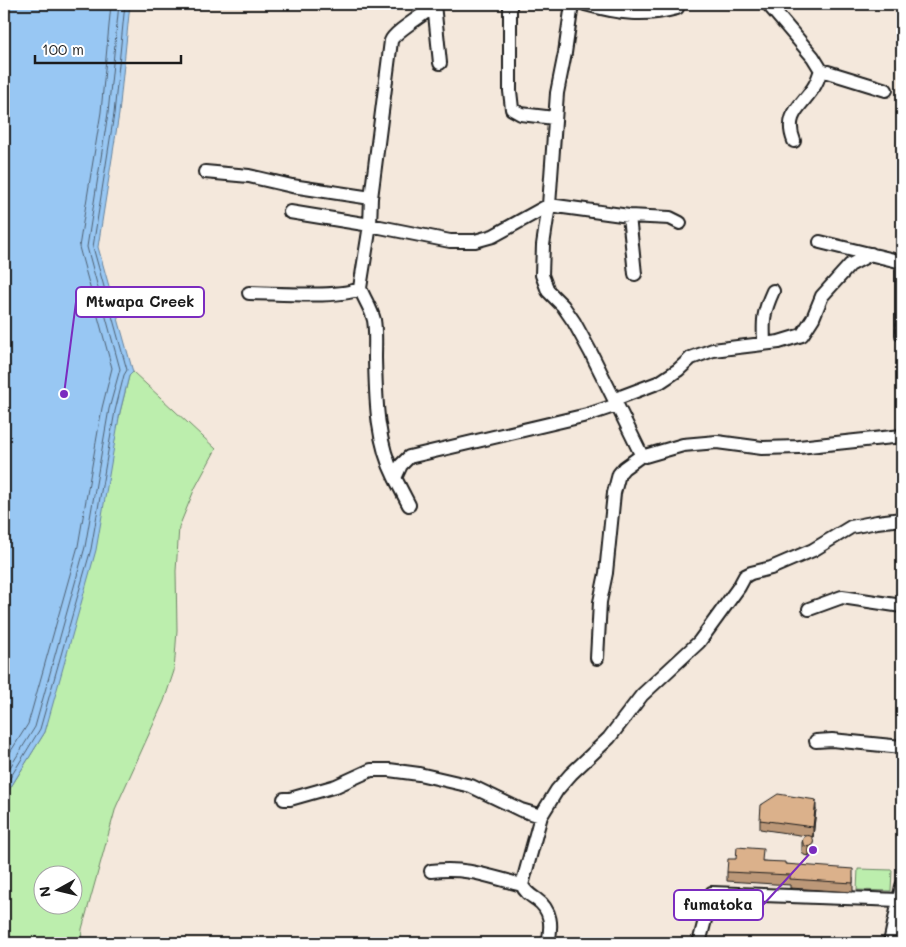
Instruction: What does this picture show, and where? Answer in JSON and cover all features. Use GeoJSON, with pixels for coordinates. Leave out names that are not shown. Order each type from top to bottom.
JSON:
{"type":"FeatureCollection","features":[{"type":"Feature","properties":{"kind":"street"},"geometry":{"type":"LineString","coordinates":[[510,4],[510,91],[512,109],[521,114],[554,118]]}},
{"type":"Feature","properties":{"kind":"street"},"geometry":{"type":"LineString","coordinates":[[572,4],[566,53],[554,118],[549,205],[541,268],[545,284],[574,322],[642,455]]}},
{"type":"Feature","properties":{"kind":"street"},"geometry":{"type":"LineString","coordinates":[[585,4],[618,12],[645,14],[677,8]]}},
{"type":"Feature","properties":{"kind":"street"},"geometry":{"type":"LineString","coordinates":[[768,4],[813,56],[821,70],[886,90]]}},
{"type":"Feature","properties":{"kind":"street"},"geometry":{"type":"LineString","coordinates":[[434,5],[440,63]]}},
{"type":"Feature","properties":{"kind":"street"},"geometry":{"type":"LineString","coordinates":[[409,505],[387,461],[380,435],[376,389],[374,321],[360,288],[370,225],[371,198],[392,37],[424,15],[434,5]]}},
{"type":"Feature","properties":{"kind":"street"},"geometry":{"type":"LineString","coordinates":[[794,141],[790,130],[790,120],[798,106],[815,85],[821,70]]}},
{"type":"Feature","properties":{"kind":"street"},"geometry":{"type":"LineString","coordinates":[[205,172],[249,176],[292,186],[371,198]]}},
{"type":"Feature","properties":{"kind":"street"},"geometry":{"type":"LineString","coordinates":[[290,212],[450,241],[474,241],[493,236],[549,205],[629,216],[673,218],[680,223]]}},
{"type":"Feature","properties":{"kind":"street"},"geometry":{"type":"LineString","coordinates":[[629,216],[636,274]]}},
{"type":"Feature","properties":{"kind":"street"},"geometry":{"type":"LineString","coordinates":[[820,242],[902,263],[902,334]]}},
{"type":"Feature","properties":{"kind":"street"},"geometry":{"type":"LineString","coordinates":[[395,478],[401,465],[409,457],[587,415],[660,382],[678,370],[691,358],[713,350],[778,342],[802,334],[813,318],[822,296],[850,264],[871,254]]}},
{"type":"Feature","properties":{"kind":"street"},"geometry":{"type":"LineString","coordinates":[[249,293],[335,295],[353,292],[360,288]]}},
{"type":"Feature","properties":{"kind":"street"},"geometry":{"type":"LineString","coordinates":[[764,343],[763,320],[765,307],[773,291]]}},
{"type":"Feature","properties":{"kind":"street"},"geometry":{"type":"LineString","coordinates":[[597,658],[600,602],[606,573],[614,493],[619,474],[624,468],[642,455],[683,445],[717,442],[762,448],[799,447],[902,436]]}},
{"type":"Feature","properties":{"kind":"street"},"geometry":{"type":"LineString","coordinates":[[522,885],[541,816],[557,790],[570,774],[608,738],[642,695],[699,642],[745,576],[751,572],[771,568],[812,550],[850,527],[902,519]]}},
{"type":"Feature","properties":{"kind":"street"},"geometry":{"type":"LineString","coordinates":[[809,609],[842,597],[902,606]]}},
{"type":"Feature","properties":{"kind":"street"},"geometry":{"type":"LineString","coordinates":[[816,741],[832,740],[902,747]]}},
{"type":"Feature","properties":{"kind":"street"},"geometry":{"type":"LineString","coordinates":[[284,799],[336,786],[371,770],[389,770],[419,774],[471,786],[522,810],[541,816]]}},
{"type":"Feature","properties":{"kind":"street"},"geometry":{"type":"LineString","coordinates":[[432,871],[450,869],[472,871],[522,885],[526,892],[541,902],[548,912],[551,924],[548,943]]}},
{"type":"Feature","properties":{"kind":"street"},"geometry":{"type":"LineString","coordinates":[[890,943],[902,886]]}},
{"type":"Feature","properties":{"kind":"street"},"geometry":{"type":"LineString","coordinates":[[699,943],[712,894],[899,900]]}},
{"type":"Feature","properties":{"kind":"green space"},"geometry":{"type":"Polygon","coordinates":[[[133,372],[216,449],[195,488],[179,527],[176,571],[177,630],[174,671],[164,701],[116,807],[82,929],[81,943],[4,943],[4,798],[45,732],[129,376],[133,372]]]}},
{"type":"Feature","properties":{"kind":"green space"},"geometry":{"type":"Polygon","coordinates":[[[858,869],[892,870],[891,891],[857,890],[858,869]]]}},
{"type":"Feature","properties":{"kind":"water"},"geometry":{"type":"Polygon","coordinates":[[[4,4],[130,4],[119,114],[98,247],[133,372],[129,376],[120,412],[96,550],[45,732],[4,798],[4,4]]]}},
{"type":"Feature","properties":{"kind":"building"},"geometry":{"type":"Polygon","coordinates":[[[778,794],[816,800],[813,827],[760,820],[761,805],[778,794]]]}},
{"type":"Feature","properties":{"kind":"building"},"geometry":{"type":"Polygon","coordinates":[[[808,835],[814,841],[808,847],[802,841],[808,835]]]}},
{"type":"Feature","properties":{"kind":"building"},"geometry":{"type":"Polygon","coordinates":[[[737,847],[763,849],[762,861],[853,869],[853,883],[790,879],[790,875],[727,872],[728,859],[736,859],[737,847]]]}},
{"type":"Feature","properties":{"kind":"place","name":"Mtwapa Creek"},"geometry":{"type":"Point","coordinates":[64,394]}},
{"type":"Feature","properties":{"kind":"place","name":"fumatoka"},"geometry":{"type":"Point","coordinates":[813,850]}}]}
